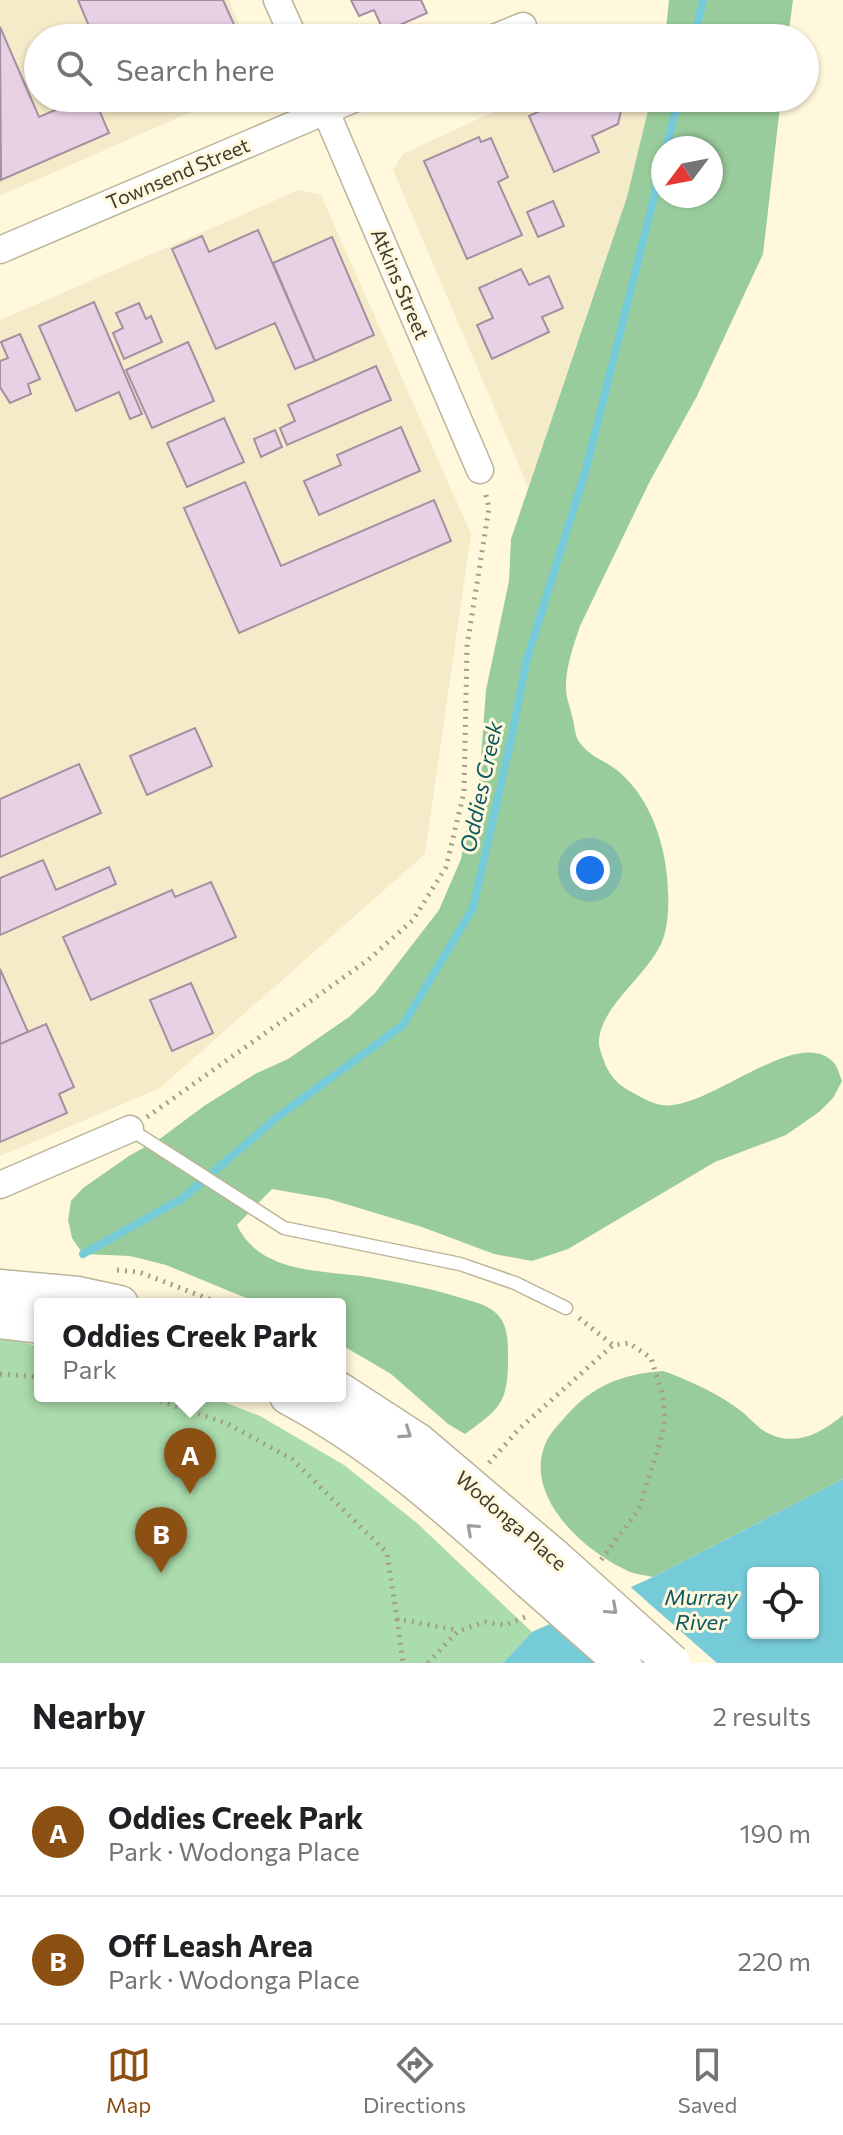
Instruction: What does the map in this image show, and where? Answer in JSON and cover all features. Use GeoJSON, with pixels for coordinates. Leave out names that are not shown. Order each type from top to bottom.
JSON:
{"type":"FeatureCollection","features":[{"type":"Feature","properties":{"kind":"main road"},"geometry":{"type":"LineString","coordinates":[[0,1288],[92,1298]]}},
{"type":"Feature","properties":{"kind":"main road"},"geometry":{"type":"LineString","coordinates":[[0,1320],[34,1324]]}},
{"type":"Feature","properties":{"kind":"main road","name":"Wodonga Place"},"geometry":{"type":"LineString","coordinates":[[346,1395],[417,1441],[542,1583],[623,1663]]}},
{"type":"Feature","properties":{"kind":"main road","name":"Wodonga Place"},"geometry":{"type":"LineString","coordinates":[[298,1402],[364,1442],[422,1484],[542,1583],[672,1663]]}},
{"type":"Feature","properties":{"kind":"street"},"geometry":{"type":"LineString","coordinates":[[277,0],[288,24]]}},
{"type":"Feature","properties":{"kind":"street","name":"Townsend Street"},"geometry":{"type":"LineString","coordinates":[[0,250],[306,112]]}},
{"type":"Feature","properties":{"kind":"street","name":"Atkins Street"},"geometry":{"type":"LineString","coordinates":[[325,112],[480,470]]}},
{"type":"Feature","properties":{"kind":"street"},"geometry":{"type":"LineString","coordinates":[[0,1185],[130,1129]]}},
{"type":"Feature","properties":{"kind":"lane"},"geometry":{"type":"LineString","coordinates":[[130,1129],[284,1228],[460,1264],[515,1283],[566,1308]]}},
{"type":"Feature","properties":{"kind":"path"},"geometry":{"type":"LineString","coordinates":[[130,1129],[368,960],[413,920],[446,867],[464,792],[467,646],[489,508],[480,470]]}},
{"type":"Feature","properties":{"kind":"path"},"geometry":{"type":"LineString","coordinates":[[566,1308],[613,1345]]}},
{"type":"Feature","properties":{"kind":"path"},"geometry":{"type":"LineString","coordinates":[[489,1463],[519,1429],[613,1345],[629,1343],[651,1358],[662,1393],[665,1419],[639,1509],[597,1564]]}},
{"type":"Feature","properties":{"kind":"path"},"geometry":{"type":"LineString","coordinates":[[0,1374],[34,1377]]}},
{"type":"Feature","properties":{"kind":"path"},"geometry":{"type":"LineString","coordinates":[[163,1402],[226,1423],[292,1459],[387,1553],[403,1663]]}},
{"type":"Feature","properties":{"kind":"path"},"geometry":{"type":"LineString","coordinates":[[428,1663],[458,1631],[485,1622],[505,1625],[542,1583]]}},
{"type":"Feature","properties":{"kind":"path"},"geometry":{"type":"LineString","coordinates":[[397,1619],[458,1631]]}},
{"type":"Feature","properties":{"kind":"shaded area"},"geometry":{"type":"Polygon","coordinates":[[[0,0],[229,0],[239,24],[24,24],[24,112],[191,112],[0,196],[0,0]]]}},
{"type":"Feature","properties":{"kind":"shaded area"},"geometry":{"type":"Polygon","coordinates":[[[493,112],[648,112],[627,197],[528,487],[393,170],[403,154],[493,112]]]}},
{"type":"Feature","properties":{"kind":"shaded area"},"geometry":{"type":"Polygon","coordinates":[[[299,190],[321,195],[471,534],[425,854],[160,1088],[0,1156],[0,320],[299,190]]]}},
{"type":"Feature","properties":{"kind":"green space"},"geometry":{"type":"Polygon","coordinates":[[[669,0],[793,0],[790,24],[666,24],[669,0]]]}},
{"type":"Feature","properties":{"kind":"green space"},"geometry":{"type":"Polygon","coordinates":[[[648,112],[779,112],[763,254],[697,396],[649,483],[580,626],[567,670],[566,694],[578,741],[588,752],[630,782],[648,810],[661,842],[667,875],[668,909],[663,939],[657,952],[617,1001],[602,1027],[600,1049],[607,1068],[624,1088],[662,1105],[704,1096],[777,1060],[800,1053],[819,1054],[835,1064],[842,1081],[833,1098],[819,1112],[786,1135],[715,1162],[568,1249],[532,1261],[494,1254],[422,1227],[329,1199],[272,1189],[237,1225],[247,1241],[261,1253],[294,1267],[379,1279],[447,1294],[484,1305],[501,1319],[508,1349],[508,1375],[503,1397],[486,1419],[465,1434],[448,1424],[391,1374],[346,1348],[346,1298],[246,1298],[166,1265],[130,1256],[83,1254],[72,1238],[68,1220],[71,1201],[83,1188],[204,1106],[255,1074],[288,1059],[349,1017],[375,993],[439,910],[461,859],[468,818],[479,784],[486,690],[509,581],[511,539],[627,197],[648,112]]]}},
{"type":"Feature","properties":{"kind":"green space"},"geometry":{"type":"Polygon","coordinates":[[[8,1338],[34,1345],[34,1402],[224,1402],[260,1416],[344,1465],[417,1523],[532,1632],[503,1663],[0,1663],[0,1339],[8,1338]]]}},
{"type":"Feature","properties":{"kind":"green space"},"geometry":{"type":"Polygon","coordinates":[[[663,1371],[723,1399],[761,1429],[775,1436],[805,1437],[843,1415],[843,1479],[653,1577],[631,1572],[607,1560],[573,1533],[559,1516],[548,1499],[542,1480],[541,1460],[551,1433],[587,1396],[622,1378],[663,1371]]]}},
{"type":"Feature","properties":{"kind":"water","name":"Murray River"},"geometry":{"type":"Polygon","coordinates":[[[843,1479],[843,1663],[503,1663],[532,1632],[653,1577],[843,1479]]]}},
{"type":"Feature","properties":{"kind":"pier"},"geometry":{"type":"Polygon","coordinates":[[[627,1584],[717,1663],[594,1663],[546,1621],[627,1584]]]}},
{"type":"Feature","properties":{"kind":"building"},"geometry":{"type":"Polygon","coordinates":[[[78,0],[223,0],[234,24],[88,24],[78,0]]]}},
{"type":"Feature","properties":{"kind":"building"},"geometry":{"type":"Polygon","coordinates":[[[351,0],[421,0],[427,13],[402,24],[380,24],[374,10],[359,16],[351,0]]]}},
{"type":"Feature","properties":{"kind":"building"},"geometry":{"type":"Polygon","coordinates":[[[0,27],[24,82],[24,112],[37,112],[39,117],[51,112],[100,112],[109,133],[1,180],[0,27]]]}},
{"type":"Feature","properties":{"kind":"building"},"geometry":{"type":"Polygon","coordinates":[[[538,112],[621,112],[618,124],[592,136],[599,152],[554,172],[529,116],[538,112]]]}},
{"type":"Feature","properties":{"kind":"building"},"geometry":{"type":"Polygon","coordinates":[[[479,137],[481,142],[491,138],[508,177],[498,182],[522,235],[467,259],[424,161],[479,137]]]}},
{"type":"Feature","properties":{"kind":"building"},"geometry":{"type":"Polygon","coordinates":[[[553,201],[564,226],[538,237],[527,212],[553,201]]]}},
{"type":"Feature","properties":{"kind":"building"},"geometry":{"type":"Polygon","coordinates":[[[258,230],[315,361],[295,369],[275,323],[216,349],[172,249],[202,236],[209,252],[258,230]]]}},
{"type":"Feature","properties":{"kind":"building"},"geometry":{"type":"Polygon","coordinates":[[[332,237],[374,335],[315,361],[273,263],[332,237]]]}},
{"type":"Feature","properties":{"kind":"building"},"geometry":{"type":"Polygon","coordinates":[[[521,269],[529,285],[549,276],[563,308],[542,317],[549,332],[492,359],[477,325],[493,318],[479,288],[521,269]]]}},
{"type":"Feature","properties":{"kind":"building"},"geometry":{"type":"Polygon","coordinates":[[[94,302],[142,414],[130,419],[119,392],[76,411],[39,326],[94,302]]]}},
{"type":"Feature","properties":{"kind":"building"},"geometry":{"type":"Polygon","coordinates":[[[139,303],[146,319],[151,316],[162,342],[124,359],[113,333],[123,328],[116,313],[139,303]]]}},
{"type":"Feature","properties":{"kind":"building"},"geometry":{"type":"Polygon","coordinates":[[[20,334],[40,379],[28,384],[31,394],[10,403],[0,387],[0,361],[8,358],[1,342],[20,334]]]}},
{"type":"Feature","properties":{"kind":"building"},"geometry":{"type":"Polygon","coordinates":[[[188,342],[214,401],[152,428],[126,370],[188,342]]]}},
{"type":"Feature","properties":{"kind":"building"},"geometry":{"type":"Polygon","coordinates":[[[376,366],[391,400],[287,445],[280,428],[295,421],[288,405],[376,366]]]}},
{"type":"Feature","properties":{"kind":"building"},"geometry":{"type":"Polygon","coordinates":[[[224,418],[244,462],[187,487],[167,443],[224,418]]]}},
{"type":"Feature","properties":{"kind":"building"},"geometry":{"type":"Polygon","coordinates":[[[401,427],[420,471],[319,515],[304,481],[341,465],[337,455],[401,427]]]}},
{"type":"Feature","properties":{"kind":"building"},"geometry":{"type":"Polygon","coordinates":[[[275,430],[282,447],[261,457],[254,439],[275,430]]]}},
{"type":"Feature","properties":{"kind":"building"},"geometry":{"type":"Polygon","coordinates":[[[245,482],[281,566],[434,500],[451,541],[239,633],[184,508],[245,482]]]}},
{"type":"Feature","properties":{"kind":"building"},"geometry":{"type":"Polygon","coordinates":[[[195,728],[212,766],[147,795],[130,756],[195,728]]]}},
{"type":"Feature","properties":{"kind":"building"},"geometry":{"type":"Polygon","coordinates":[[[79,764],[101,813],[0,857],[0,799],[79,764]]]}},
{"type":"Feature","properties":{"kind":"building"},"geometry":{"type":"Polygon","coordinates":[[[43,860],[56,890],[109,867],[116,884],[0,935],[0,878],[43,860]]]}},
{"type":"Feature","properties":{"kind":"building"},"geometry":{"type":"Polygon","coordinates":[[[211,882],[236,937],[91,1000],[63,937],[172,890],[175,897],[211,882]]]}},
{"type":"Feature","properties":{"kind":"building"},"geometry":{"type":"Polygon","coordinates":[[[0,969],[28,1032],[0,1044],[0,969]]]}},
{"type":"Feature","properties":{"kind":"building"},"geometry":{"type":"Polygon","coordinates":[[[191,983],[213,1033],[172,1051],[150,1000],[191,983]]]}},
{"type":"Feature","properties":{"kind":"building"},"geometry":{"type":"Polygon","coordinates":[[[46,1024],[74,1087],[59,1094],[67,1113],[0,1142],[0,1044],[46,1024]]]}},
{"type":"Feature","properties":{"kind":"waterway","name":"Oddies Creek"},"geometry":{"type":"LineString","coordinates":[[697,24],[703,0]]}},
{"type":"Feature","properties":{"kind":"waterway","name":"Oddies Creek"},"geometry":{"type":"LineString","coordinates":[[669,136],[675,112]]}},
{"type":"Feature","properties":{"kind":"waterway","name":"Oddies Creek"},"geometry":{"type":"LineString","coordinates":[[83,1254],[183,1198],[276,1118],[403,1025],[473,908],[526,662],[586,469],[651,208]]}},
{"type":"Feature","properties":{"kind":"place","name":"Oddies Creek Park"},"geometry":{"type":"Point","coordinates":[190,1494]}},
{"type":"Feature","properties":{"kind":"place","name":"Off Leash Area"},"geometry":{"type":"Point","coordinates":[161,1573]}}]}
